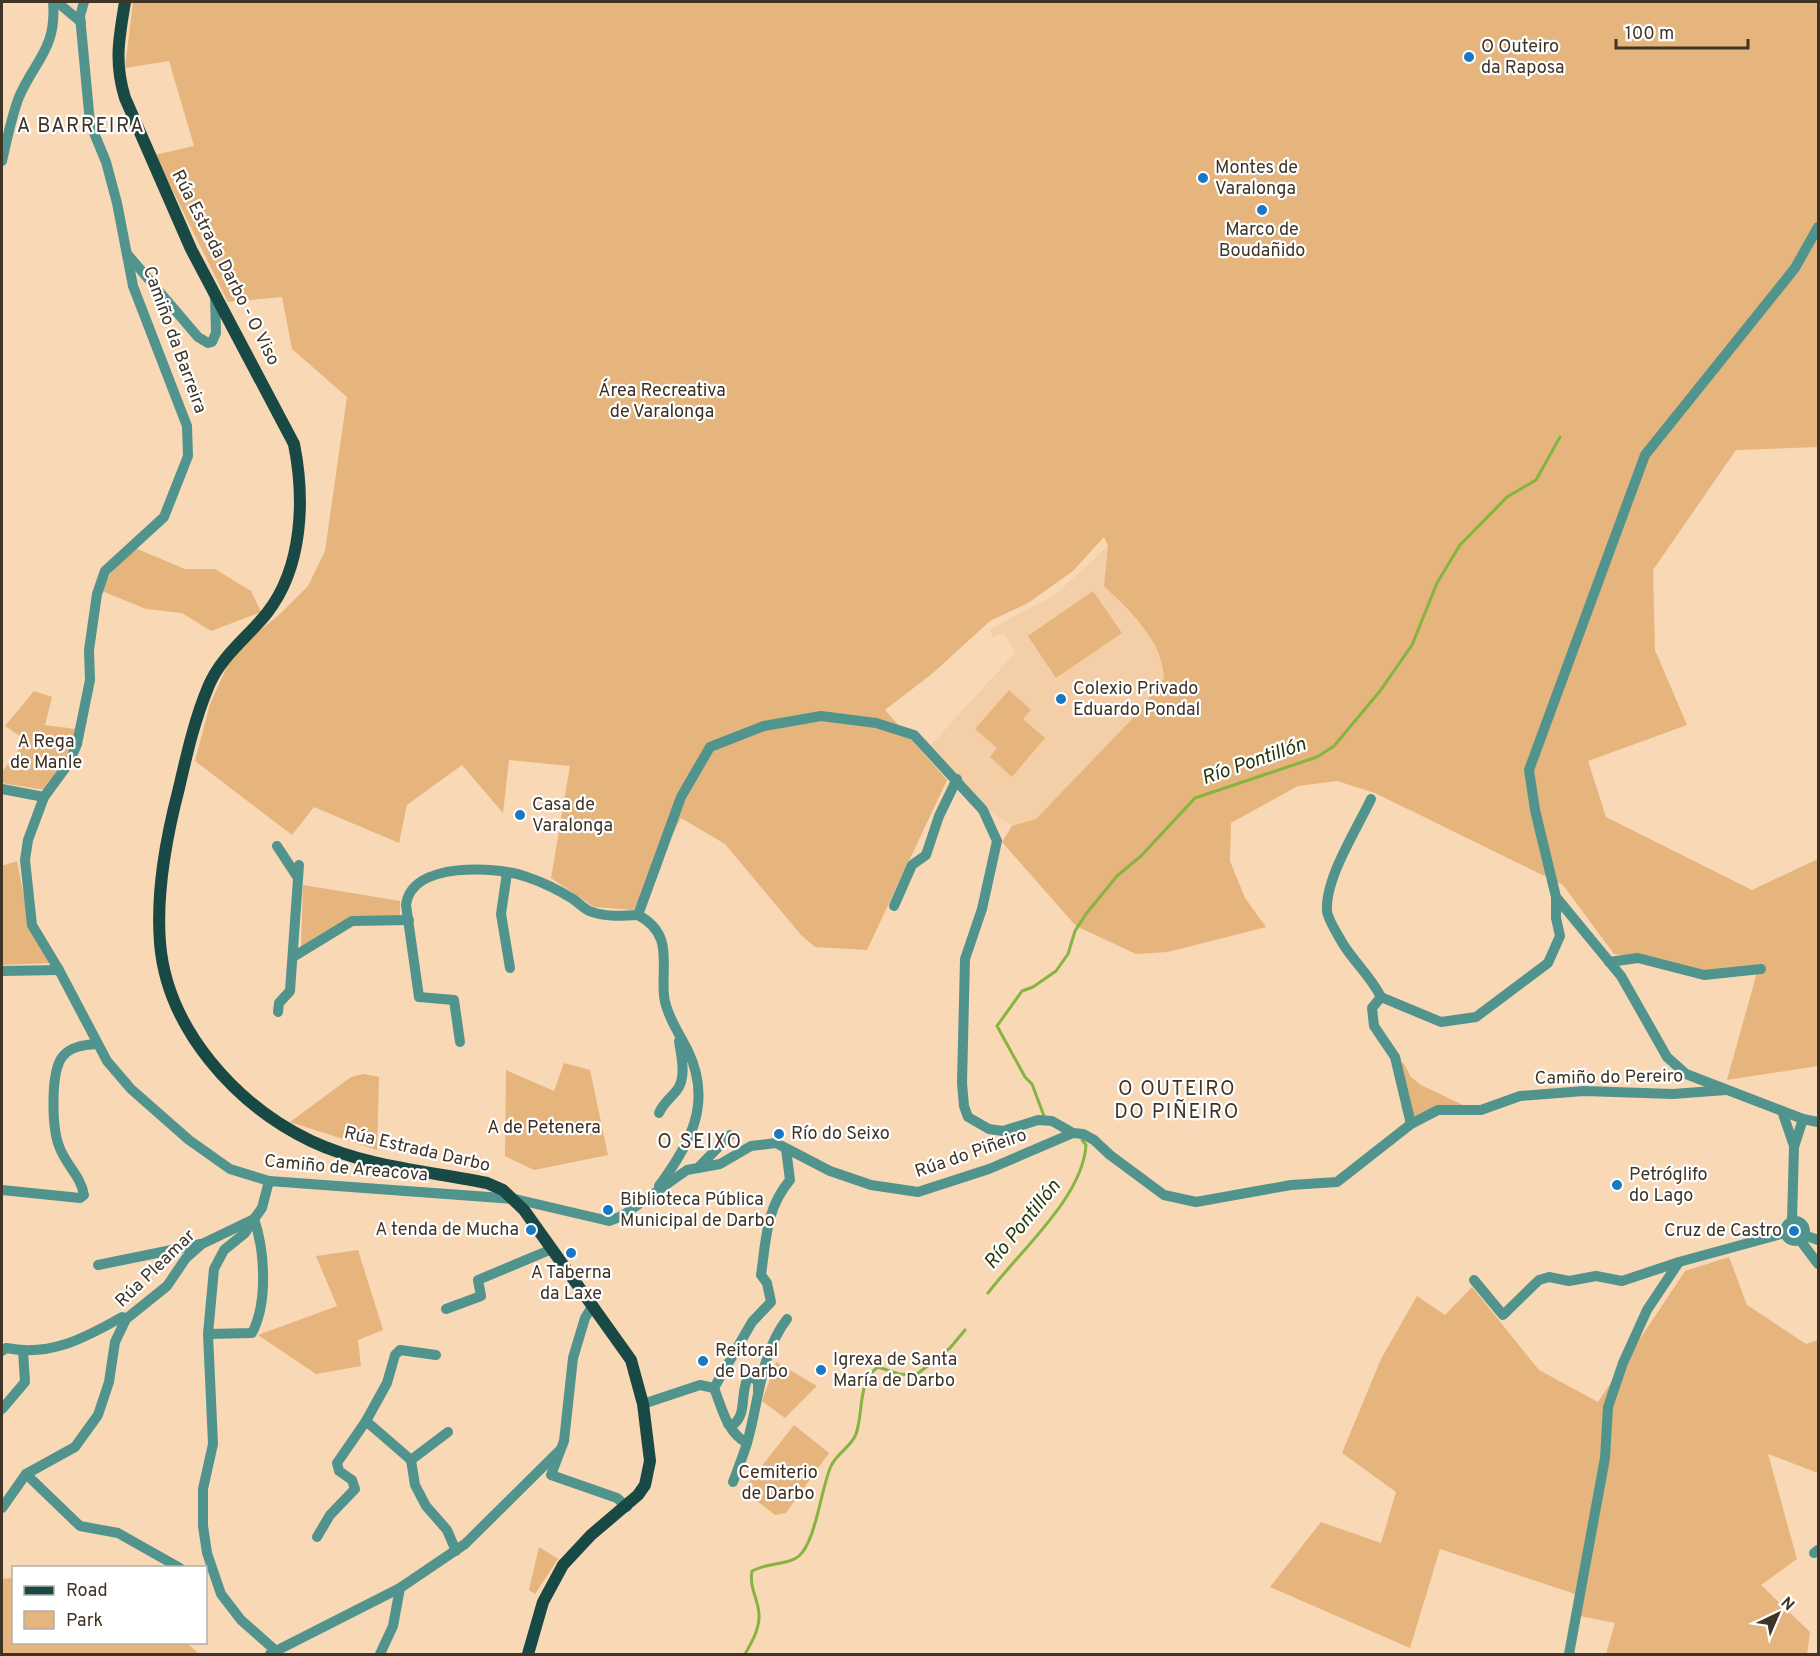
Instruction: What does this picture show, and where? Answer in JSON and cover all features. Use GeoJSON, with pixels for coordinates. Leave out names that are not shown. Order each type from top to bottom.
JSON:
{"type":"FeatureCollection","features":[{"type":"Feature","properties":{"kind":"main road","name":"Rúa Estrada Darbo - O Viso"},"geometry":{"type":"LineString","coordinates":[[125,2],[117,51],[117,72],[125,98],[165,192],[294,444]]}},
{"type":"Feature","properties":{"kind":"main road","name":"Rúa Estrada Darbo"},"geometry":{"type":"LineString","coordinates":[[294,444],[300,471],[299,527],[293,560],[268,612],[225,658],[210,682],[195,723],[174,806],[164,858],[160,945],[170,985],[182,1014],[201,1048],[218,1071],[252,1105],[276,1122],[313,1142],[356,1157],[487,1183],[503,1190],[524,1210],[631,1360],[643,1404],[650,1461],[648,1473],[638,1495],[627,1507],[591,1535],[563,1565],[543,1602],[528,1654]]}},
{"type":"Feature","properties":{"kind":"street"},"geometry":{"type":"LineString","coordinates":[[2,161],[20,96],[46,54],[55,2],[81,22]]}},
{"type":"Feature","properties":{"kind":"street","name":"Camiño da Barreira"},"geometry":{"type":"LineString","coordinates":[[44,797],[69,763],[77,744],[90,680],[89,650],[97,594],[105,571],[164,517],[188,456],[187,426],[133,286],[109,172],[90,123],[81,22],[84,2]]}},
{"type":"Feature","properties":{"kind":"street"},"geometry":{"type":"LineString","coordinates":[[1371,799],[1330,885],[1327,912],[1343,943],[1358,965],[1372,978],[1381,997],[1441,1022],[1476,1017],[1548,963],[1560,936],[1556,918],[1556,897],[1535,810],[1529,770],[1645,455],[1796,268],[1818,227]]}},
{"type":"Feature","properties":{"kind":"street"},"geometry":{"type":"LineString","coordinates":[[127,253],[198,337],[208,343],[212,342],[216,333],[215,293]]}},
{"type":"Feature","properties":{"kind":"street","name":"Camiño do Pereiro"},"geometry":{"type":"LineString","coordinates":[[638,915],[681,797],[710,747],[764,726],[821,716],[876,723],[914,735],[957,779],[983,810],[997,841],[982,909],[965,959],[962,1083],[964,1106],[968,1117],[988,1129],[1003,1131],[1038,1120],[1052,1121],[1073,1133],[1083,1134],[1094,1140],[1110,1155],[1164,1195],[1196,1202],[1291,1185],[1337,1182],[1411,1124],[1438,1110],[1481,1110],[1520,1096],[1584,1091],[1673,1094],[1726,1090]]}},
{"type":"Feature","properties":{"kind":"street"},"geometry":{"type":"LineString","coordinates":[[894,906],[912,865],[926,855],[939,816],[957,779]]}},
{"type":"Feature","properties":{"kind":"street"},"geometry":{"type":"LineString","coordinates":[[2,789],[44,797]]}},
{"type":"Feature","properties":{"kind":"street","name":"Camiño de Areacova"},"geometry":{"type":"LineString","coordinates":[[44,797],[28,840],[27,881],[32,925],[59,970],[107,1061],[131,1089],[189,1140],[230,1169],[269,1181],[515,1199]]}},
{"type":"Feature","properties":{"kind":"street"},"geometry":{"type":"LineString","coordinates":[[277,846],[298,878]]}},
{"type":"Feature","properties":{"kind":"street"},"geometry":{"type":"LineString","coordinates":[[278,1012],[279,1003],[290,991],[299,865]]}},
{"type":"Feature","properties":{"kind":"street"},"geometry":{"type":"LineString","coordinates":[[460,1042],[454,1000],[419,997],[406,905],[409,892],[426,880],[455,869],[527,876],[571,898],[591,912],[618,916],[638,915],[652,923],[660,936],[665,960],[664,998],[699,1078],[700,1101],[684,1151],[653,1194]]}},
{"type":"Feature","properties":{"kind":"street"},"geometry":{"type":"LineString","coordinates":[[507,873],[501,914],[510,968]]}},
{"type":"Feature","properties":{"kind":"street"},"geometry":{"type":"LineString","coordinates":[[1556,897],[1621,976],[1667,1057],[1686,1074],[1803,1119],[1818,1122]]}},
{"type":"Feature","properties":{"kind":"street"},"geometry":{"type":"LineString","coordinates":[[293,957],[352,921],[409,920]]}},
{"type":"Feature","properties":{"kind":"street"},"geometry":{"type":"LineString","coordinates":[[1609,962],[1638,958],[1704,975],[1761,969]]}},
{"type":"Feature","properties":{"kind":"street"},"geometry":{"type":"LineString","coordinates":[[2,971],[59,970]]}},
{"type":"Feature","properties":{"kind":"street"},"geometry":{"type":"LineString","coordinates":[[1381,997],[1372,1008],[1372,1021],[1395,1057],[1411,1124]]}},
{"type":"Feature","properties":{"kind":"street"},"geometry":{"type":"LineString","coordinates":[[659,1113],[680,1083],[682,1057],[677,1029]]}},
{"type":"Feature","properties":{"kind":"street"},"geometry":{"type":"LineString","coordinates":[[2,1190],[80,1198],[84,1195],[82,1186],[58,1146],[54,1113],[55,1077],[63,1056],[78,1046],[97,1044]]}},
{"type":"Feature","properties":{"kind":"street"},"geometry":{"type":"LineString","coordinates":[[1782,1111],[1794,1147]]}},
{"type":"Feature","properties":{"kind":"street"},"geometry":{"type":"LineString","coordinates":[[1803,1119],[1794,1147],[1792,1221],[1785,1227],[1785,1233],[1791,1241],[1802,1238],[1818,1240]]}},
{"type":"Feature","properties":{"kind":"street","name":"Rúa do Piñeiro"},"geometry":{"type":"LineString","coordinates":[[515,1199],[609,1221],[622,1216],[687,1170],[720,1164],[751,1146],[776,1143],[830,1171],[871,1185],[918,1192],[989,1169],[1073,1133]]}},
{"type":"Feature","properties":{"kind":"street"},"geometry":{"type":"LineString","coordinates":[[698,1168],[730,1135]]}},
{"type":"Feature","properties":{"kind":"street"},"geometry":{"type":"LineString","coordinates":[[714,1388],[752,1322],[771,1302],[767,1283],[761,1275],[768,1227],[777,1196],[790,1180],[786,1149]]}},
{"type":"Feature","properties":{"kind":"street"},"geometry":{"type":"LineString","coordinates":[[269,1181],[262,1209],[246,1233],[227,1246],[216,1261],[208,1334],[213,1444],[203,1489],[203,1526],[207,1553],[221,1594],[241,1620],[273,1652],[400,1588],[456,1551],[529,1483],[559,1451]]}},
{"type":"Feature","properties":{"kind":"street"},"geometry":{"type":"LineString","coordinates":[[524,1210],[540,1204]]}},
{"type":"Feature","properties":{"kind":"street"},"geometry":{"type":"LineString","coordinates":[[208,1334],[252,1334],[257,1324],[263,1270],[261,1240],[254,1219]]}},
{"type":"Feature","properties":{"kind":"street","name":"Rúa Pleamar"},"geometry":{"type":"LineString","coordinates":[[2,1508],[26,1474],[75,1447],[98,1415],[109,1382],[114,1342],[126,1319],[167,1286],[186,1258],[202,1244],[254,1219]]}},
{"type":"Feature","properties":{"kind":"street"},"geometry":{"type":"LineString","coordinates":[[1792,1221],[1804,1226],[1802,1238],[1818,1264]]}},
{"type":"Feature","properties":{"kind":"street"},"geometry":{"type":"LineString","coordinates":[[1474,1280],[1503,1315],[1539,1280],[1549,1277],[1569,1281],[1596,1276],[1622,1281],[1679,1262],[1785,1233]]}},
{"type":"Feature","properties":{"kind":"street"},"geometry":{"type":"LineString","coordinates":[[98,1265],[202,1244]]}},
{"type":"Feature","properties":{"kind":"street"},"geometry":{"type":"LineString","coordinates":[[446,1309],[481,1296],[478,1280],[552,1249]]}},
{"type":"Feature","properties":{"kind":"street"},"geometry":{"type":"LineString","coordinates":[[1569,1654],[1605,1458],[1608,1407],[1623,1363],[1647,1310],[1679,1262]]}},
{"type":"Feature","properties":{"kind":"street"},"geometry":{"type":"LineString","coordinates":[[593,1305],[585,1318],[573,1358],[564,1441],[551,1475],[617,1498],[627,1507]]}},
{"type":"Feature","properties":{"kind":"street"},"geometry":{"type":"LineString","coordinates":[[2,1352],[6,1347],[24,1352],[56,1349],[122,1317],[126,1319]]}},
{"type":"Feature","properties":{"kind":"street"},"geometry":{"type":"LineString","coordinates":[[734,1482],[747,1443],[774,1341],[787,1320]]}},
{"type":"Feature","properties":{"kind":"street"},"geometry":{"type":"LineString","coordinates":[[316,1537],[330,1515],[355,1489],[352,1480],[339,1471],[337,1463],[366,1421],[387,1383],[395,1355],[400,1350],[436,1355]]}},
{"type":"Feature","properties":{"kind":"street"},"geometry":{"type":"LineString","coordinates":[[2,1409],[25,1382],[24,1352]]}},
{"type":"Feature","properties":{"kind":"street"},"geometry":{"type":"LineString","coordinates":[[728,1424],[734,1424],[742,1416],[744,1385],[748,1378],[754,1378],[758,1382],[757,1402]]}},
{"type":"Feature","properties":{"kind":"street"},"geometry":{"type":"LineString","coordinates":[[643,1404],[700,1385],[714,1388]]}},
{"type":"Feature","properties":{"kind":"street"},"geometry":{"type":"LineString","coordinates":[[714,1388],[728,1424],[738,1439],[747,1443]]}},
{"type":"Feature","properties":{"kind":"street"},"geometry":{"type":"LineString","coordinates":[[366,1421],[411,1460],[415,1485],[426,1506],[447,1530],[456,1551]]}},
{"type":"Feature","properties":{"kind":"street"},"geometry":{"type":"LineString","coordinates":[[411,1460],[448,1432]]}},
{"type":"Feature","properties":{"kind":"street"},"geometry":{"type":"LineString","coordinates":[[26,1474],[80,1526],[118,1533],[176,1566]]}},
{"type":"Feature","properties":{"kind":"street"},"geometry":{"type":"LineString","coordinates":[[207,1584],[218,1586]]}},
{"type":"Feature","properties":{"kind":"street"},"geometry":{"type":"LineString","coordinates":[[380,1654],[393,1626],[400,1588]]}},
{"type":"Feature","properties":{"kind":"shaded area","name":"Colexio Privado Eduardo Pondal"},"geometry":{"type":"Polygon","coordinates":[[[1108,546],[1104,586],[1147,631],[1164,666],[1164,678],[1132,719],[1036,819],[1012,826],[992,813],[930,746],[1015,653],[1004,633],[993,637],[989,630],[1055,595],[1108,546]]]}},
{"type":"Feature","properties":{"kind":"green space","name":"Área Recreativa de Varalonga"},"geometry":{"type":"Polygon","coordinates":[[[133,2],[1818,2],[1818,447],[1736,450],[1653,570],[1655,650],[1687,725],[1588,761],[1606,817],[1752,890],[1818,859],[1818,1066],[1727,1080],[1759,965],[1706,972],[1614,954],[1563,885],[1375,793],[1337,781],[1298,786],[1231,823],[1230,861],[1245,898],[1266,927],[1168,952],[1136,954],[1076,926],[1002,842],[1012,826],[1036,819],[1132,719],[1164,678],[1162,664],[1151,639],[1134,616],[1104,586],[1108,546],[1104,537],[1073,571],[1028,603],[990,621],[933,673],[885,710],[947,780],[867,950],[815,947],[801,935],[725,844],[681,818],[634,910],[594,907],[551,878],[570,766],[509,760],[503,813],[462,765],[407,805],[399,843],[314,807],[292,835],[195,761],[210,704],[234,651],[278,616],[308,586],[325,551],[347,397],[292,349],[282,297],[228,302],[155,155],[194,146],[169,61],[125,68],[133,2]]]}},
{"type":"Feature","properties":{"kind":"green space"},"geometry":{"type":"Polygon","coordinates":[[[135,548],[185,569],[215,569],[251,591],[261,612],[211,631],[182,613],[146,609],[102,591],[112,570],[135,548]]]}},
{"type":"Feature","properties":{"kind":"green space"},"geometry":{"type":"Polygon","coordinates":[[[1093,591],[1122,633],[1056,678],[1028,636],[1093,591]]]}},
{"type":"Feature","properties":{"kind":"green space"},"geometry":{"type":"Polygon","coordinates":[[[1009,690],[1031,710],[1023,719],[1045,738],[1012,777],[990,757],[997,748],[975,729],[1009,690]]]}},
{"type":"Feature","properties":{"kind":"green space","name":"A Rega de Manle"},"geometry":{"type":"Polygon","coordinates":[[[34,691],[52,697],[45,725],[76,729],[68,760],[45,790],[2,783],[2,772],[26,740],[5,726],[34,691]]]}},
{"type":"Feature","properties":{"kind":"green space"},"geometry":{"type":"Polygon","coordinates":[[[17,861],[30,929],[51,963],[2,965],[2,866],[17,861]]]}},
{"type":"Feature","properties":{"kind":"green space"},"geometry":{"type":"Polygon","coordinates":[[[303,885],[400,901],[400,919],[352,918],[301,947],[303,885]]]}},
{"type":"Feature","properties":{"kind":"green space"},"geometry":{"type":"Polygon","coordinates":[[[1403,1062],[1411,1077],[1421,1085],[1465,1106],[1447,1105],[1417,1117],[1412,1115],[1401,1065],[1403,1062]]]}},
{"type":"Feature","properties":{"kind":"green space","name":"A de Petenera"},"geometry":{"type":"Polygon","coordinates":[[[564,1063],[590,1070],[608,1155],[534,1170],[505,1156],[506,1070],[554,1091],[564,1063]]]}},
{"type":"Feature","properties":{"kind":"green space"},"geometry":{"type":"Polygon","coordinates":[[[364,1074],[379,1077],[377,1150],[290,1122],[351,1077],[364,1074]]]}},
{"type":"Feature","properties":{"kind":"green space"},"geometry":{"type":"Polygon","coordinates":[[[358,1250],[383,1330],[358,1340],[361,1366],[316,1374],[258,1335],[337,1306],[316,1256],[358,1250]]]}},
{"type":"Feature","properties":{"kind":"green space"},"geometry":{"type":"Polygon","coordinates":[[[1729,1257],[1747,1305],[1806,1344],[1818,1340],[1818,1473],[1768,1454],[1797,1559],[1761,1585],[1810,1632],[1807,1654],[1606,1654],[1615,1623],[1580,1616],[1584,1597],[1440,1549],[1410,1648],[1270,1587],[1321,1522],[1381,1543],[1396,1492],[1342,1453],[1381,1359],[1417,1296],[1445,1315],[1472,1287],[1539,1370],[1598,1402],[1685,1271],[1729,1257]]]}},
{"type":"Feature","properties":{"kind":"green space","name":"Cemiterio de Darbo"},"geometry":{"type":"Polygon","coordinates":[[[776,1362],[817,1386],[785,1418],[762,1401],[776,1362]]]}},
{"type":"Feature","properties":{"kind":"green space","name":"Cemiterio de Darbo"},"geometry":{"type":"Polygon","coordinates":[[[794,1425],[829,1453],[786,1513],[775,1515],[743,1490],[794,1425]]]}},
{"type":"Feature","properties":{"kind":"green space"},"geometry":{"type":"Polygon","coordinates":[[[539,1547],[558,1559],[535,1594],[529,1590],[539,1547]]]}},
{"type":"Feature","properties":{"kind":"green space"},"geometry":{"type":"Polygon","coordinates":[[[12,1578],[12,1644],[188,1644],[199,1654],[2,1654],[2,1579],[12,1578]]]}},
{"type":"Feature","properties":{"kind":"waterway","name":"Río Pontillón"},"geometry":{"type":"LineString","coordinates":[[1044,1116],[1032,1084],[1025,1077],[997,1026],[1022,991],[1033,987],[1056,971],[1068,954],[1075,931],[1086,914],[1117,876],[1141,856],[1195,798],[1317,757],[1334,746],[1380,691],[1412,645],[1437,583],[1460,545],[1507,497],[1536,480],[1560,437]]}},
{"type":"Feature","properties":{"kind":"waterway","name":"Río Pontillón"},"geometry":{"type":"LineString","coordinates":[[988,1293],[1062,1204],[1082,1165],[1086,1145],[1082,1140]]}},
{"type":"Feature","properties":{"kind":"waterway","name":"Río Pontillón"},"geometry":{"type":"LineString","coordinates":[[745,1654],[755,1635],[759,1619],[752,1571],[795,1559],[805,1549],[814,1527],[831,1466],[856,1434],[864,1389],[871,1373],[878,1367],[899,1374],[916,1375],[950,1348],[965,1330]]}},
{"type":"Feature","properties":{"kind":"place","name":"O Outeiro da Raposa"},"geometry":{"type":"Point","coordinates":[1469,57]}},
{"type":"Feature","properties":{"kind":"place","name":"Montes de Varalonga"},"geometry":{"type":"Point","coordinates":[1203,178]}},
{"type":"Feature","properties":{"kind":"place","name":"Marco de Boudañido"},"geometry":{"type":"Point","coordinates":[1262,210]}},
{"type":"Feature","properties":{"kind":"place","name":"Colexio Privado Eduardo Pondal"},"geometry":{"type":"Point","coordinates":[1061,699]}},
{"type":"Feature","properties":{"kind":"place","name":"Casa de Varalonga"},"geometry":{"type":"Point","coordinates":[520,815]}},
{"type":"Feature","properties":{"kind":"place","name":"Río do Seixo"},"geometry":{"type":"Point","coordinates":[779,1134]}},
{"type":"Feature","properties":{"kind":"place","name":"Petróglifo do Lago"},"geometry":{"type":"Point","coordinates":[1617,1185]}},
{"type":"Feature","properties":{"kind":"place","name":"Biblioteca Pública Municipal de Darbo"},"geometry":{"type":"Point","coordinates":[608,1210]}},
{"type":"Feature","properties":{"kind":"place","name":"A tenda de Mucha"},"geometry":{"type":"Point","coordinates":[531,1230]}},
{"type":"Feature","properties":{"kind":"place","name":"Cruz de Castro"},"geometry":{"type":"Point","coordinates":[1794,1231]}},
{"type":"Feature","properties":{"kind":"place","name":"A Taberna da Laxe"},"geometry":{"type":"Point","coordinates":[571,1253]}},
{"type":"Feature","properties":{"kind":"place","name":"Reitoral de Darbo"},"geometry":{"type":"Point","coordinates":[703,1361]}},
{"type":"Feature","properties":{"kind":"place","name":"Igrexa de Santa María de Darbo"},"geometry":{"type":"Point","coordinates":[821,1370]}},
{"type":"Feature","properties":{"kind":"district","name":"A BARREIRA"},"geometry":{"type":"Point","coordinates":[81,127]}},
{"type":"Feature","properties":{"kind":"district","name":"O OUTEIRO DO PIÑEIRO"},"geometry":{"type":"Point","coordinates":[1177,1102]}},
{"type":"Feature","properties":{"kind":"district","name":"O SEIXO"},"geometry":{"type":"Point","coordinates":[700,1143]}}]}
